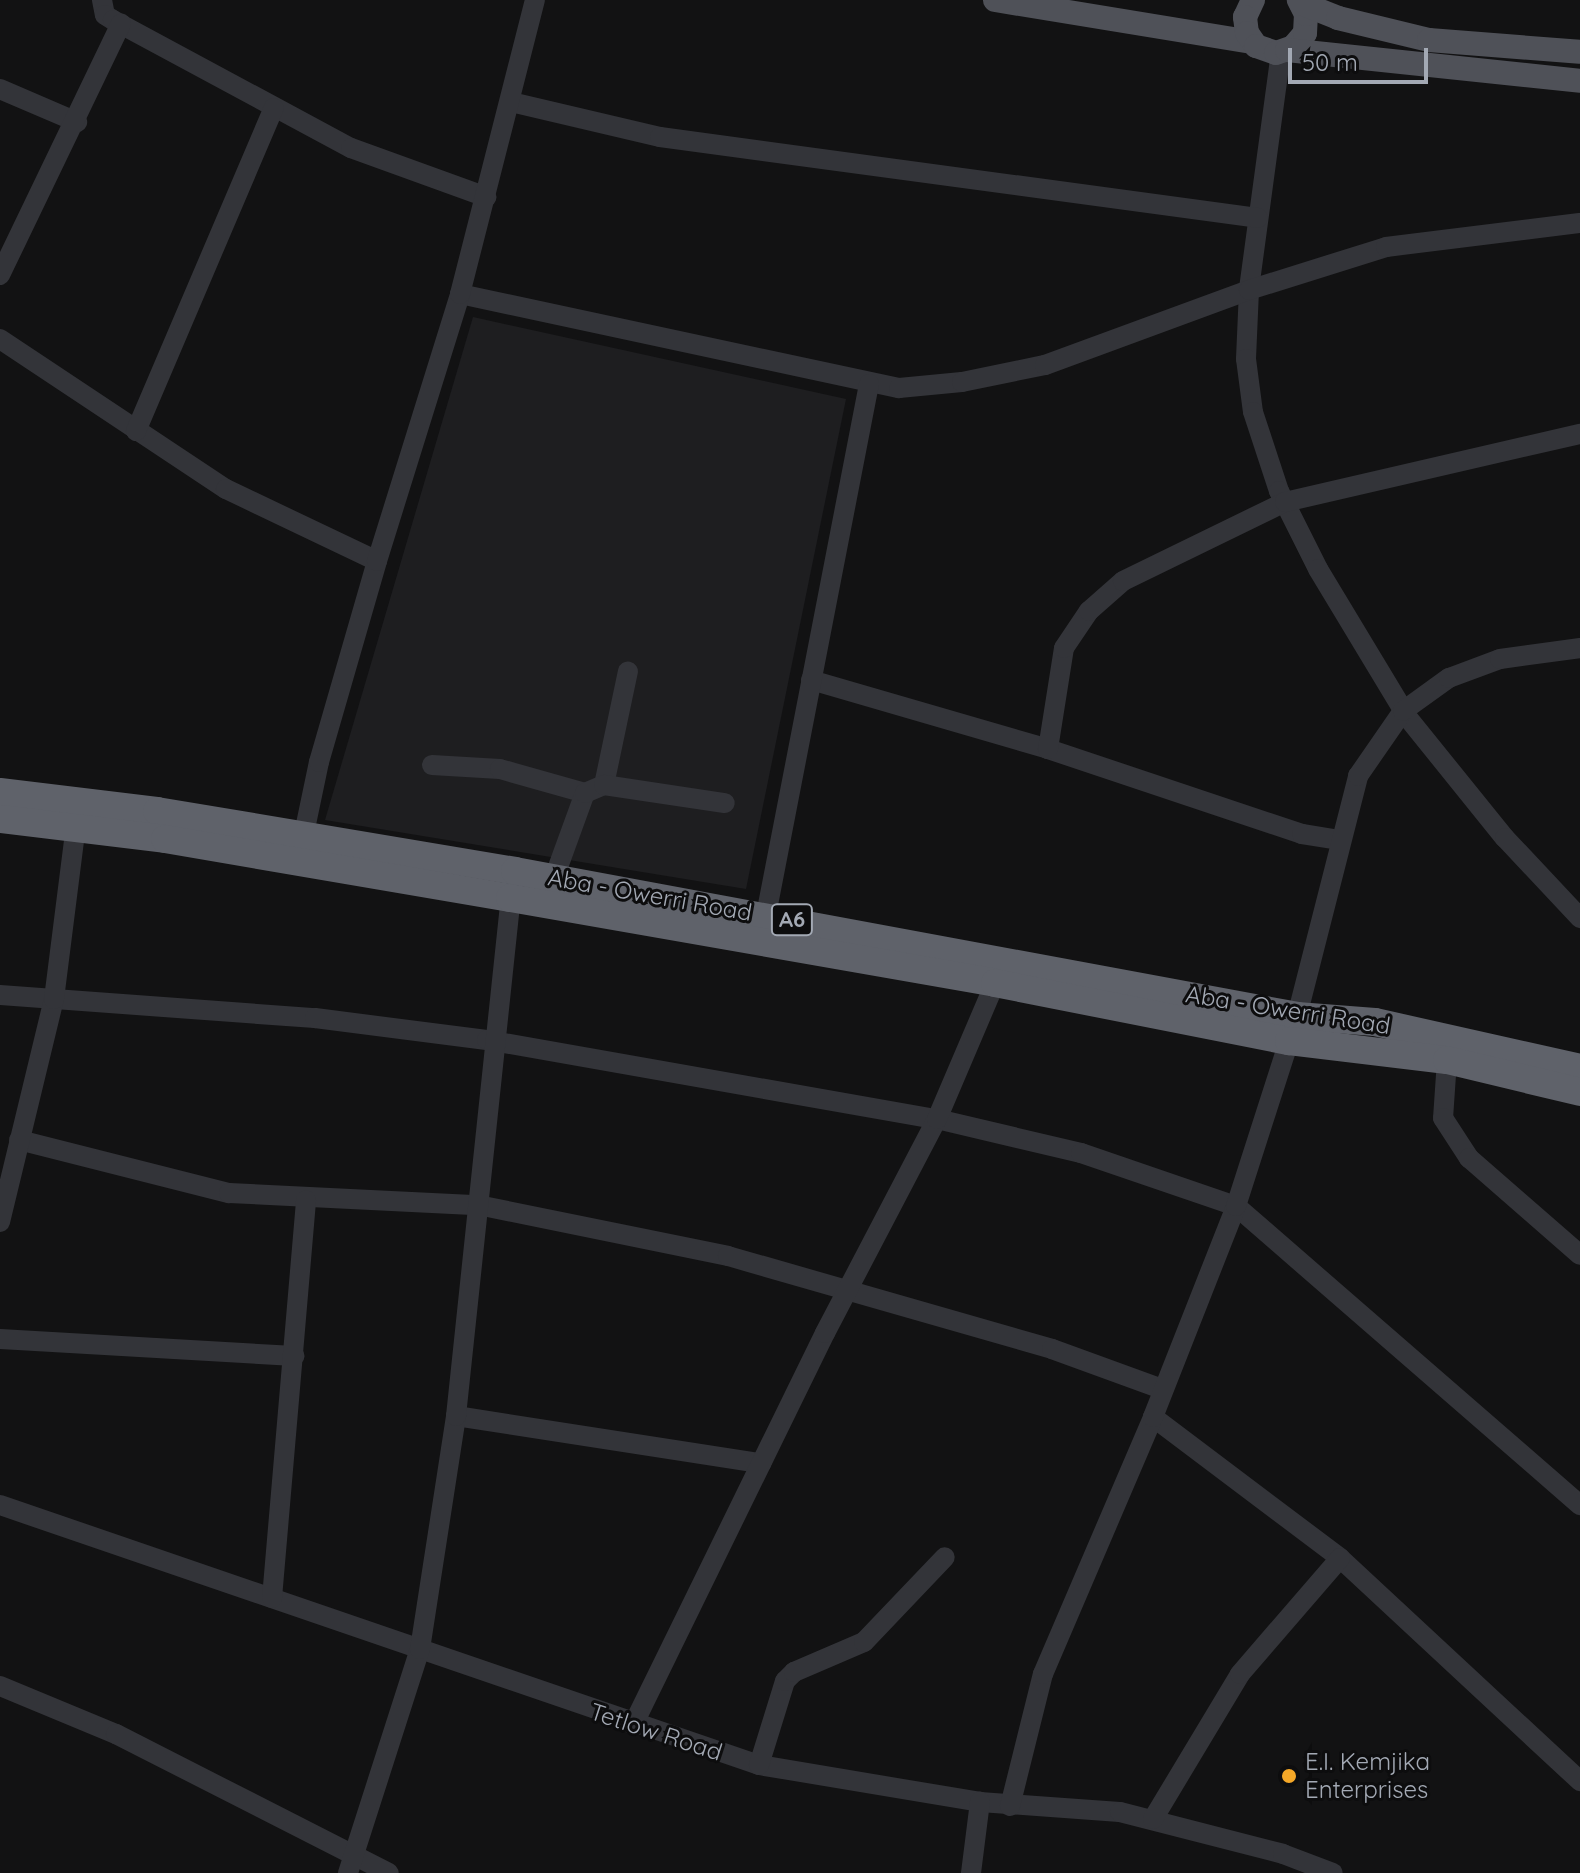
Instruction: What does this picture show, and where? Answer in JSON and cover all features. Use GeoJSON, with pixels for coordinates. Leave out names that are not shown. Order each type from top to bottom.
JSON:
{"type":"FeatureCollection","features":[{"type":"Feature","properties":{"kind":"highway","name":"Aba - Owerri Road"},"geometry":{"type":"LineString","coordinates":[[0,792],[77,815],[301,848],[512,884],[995,983],[1293,1028],[1375,1022],[1580,1068]]}},
{"type":"Feature","properties":{"kind":"highway","name":"Aba - Owerri Road"},"geometry":{"type":"LineString","coordinates":[[0,819],[77,815]]}},
{"type":"Feature","properties":{"kind":"highway","name":"Aba - Owerri Road"},"geometry":{"type":"LineString","coordinates":[[512,884],[554,878],[766,915],[1447,1060],[1580,1092]]}},
{"type":"Feature","properties":{"kind":"main road"},"geometry":{"type":"LineString","coordinates":[[995,0],[1252,42],[1265,51],[1580,81]]}},
{"type":"Feature","properties":{"kind":"main road"},"geometry":{"type":"LineString","coordinates":[[1244,1],[1245,23],[1252,42]]}},
{"type":"Feature","properties":{"kind":"main road"},"geometry":{"type":"LineString","coordinates":[[1284,51],[1305,33],[1300,1]]}},
{"type":"Feature","properties":{"kind":"main road"},"geometry":{"type":"LineString","coordinates":[[1300,1],[1338,18],[1429,40],[1580,52]]}},
{"type":"Feature","properties":{"kind":"street"},"geometry":{"type":"LineString","coordinates":[[102,0],[105,15],[274,108],[383,163],[486,197]]}},
{"type":"Feature","properties":{"kind":"street"},"geometry":{"type":"LineString","coordinates":[[301,848],[377,561],[460,294],[535,0]]}},
{"type":"Feature","properties":{"kind":"street"},"geometry":{"type":"LineString","coordinates":[[0,275],[77,122],[121,24]]}},
{"type":"Feature","properties":{"kind":"street"},"geometry":{"type":"LineString","coordinates":[[1284,51],[1249,290],[1246,359],[1253,412],[1285,502],[1403,711],[1505,838],[1580,918]]}},
{"type":"Feature","properties":{"kind":"street"},"geometry":{"type":"LineString","coordinates":[[0,89],[77,122]]}},
{"type":"Feature","properties":{"kind":"street"},"geometry":{"type":"LineString","coordinates":[[511,102],[660,137],[1258,218]]}},
{"type":"Feature","properties":{"kind":"street"},"geometry":{"type":"LineString","coordinates":[[136,431],[274,108]]}},
{"type":"Feature","properties":{"kind":"street"},"geometry":{"type":"LineString","coordinates":[[460,294],[899,388],[1023,371],[1249,290],[1386,247],[1580,223]]}},
{"type":"Feature","properties":{"kind":"street"},"geometry":{"type":"LineString","coordinates":[[0,339],[226,489],[377,561]]}},
{"type":"Feature","properties":{"kind":"street"},"geometry":{"type":"LineString","coordinates":[[766,915],[869,384]]}},
{"type":"Feature","properties":{"kind":"street"},"geometry":{"type":"LineString","coordinates":[[1048,749],[1064,648],[1089,611],[1123,581],[1285,502],[1580,434]]}},
{"type":"Feature","properties":{"kind":"street"},"geometry":{"type":"LineString","coordinates":[[1010,1806],[1043,1674],[1153,1417],[1236,1206],[1293,1028],[1339,840],[1358,776],[1403,711],[1449,678],[1500,659],[1580,648]]}},
{"type":"Feature","properties":{"kind":"street"},"geometry":{"type":"LineString","coordinates":[[554,878],[594,789],[628,671]]}},
{"type":"Feature","properties":{"kind":"street"},"geometry":{"type":"LineString","coordinates":[[811,680],[1048,749],[1302,834],[1339,840]]}},
{"type":"Feature","properties":{"kind":"street"},"geometry":{"type":"LineString","coordinates":[[432,765],[500,769],[594,789],[725,803]]}},
{"type":"Feature","properties":{"kind":"street"},"geometry":{"type":"LineString","coordinates":[[0,1222],[54,999],[77,815]]}},
{"type":"Feature","properties":{"kind":"street"},"geometry":{"type":"LineString","coordinates":[[351,1864],[420,1649],[456,1416],[498,1042],[512,884]]}},
{"type":"Feature","properties":{"kind":"street"},"geometry":{"type":"LineString","coordinates":[[633,1725],[761,1463],[937,1119],[995,983]]}},
{"type":"Feature","properties":{"kind":"street"},"geometry":{"type":"LineString","coordinates":[[0,995],[315,1018],[498,1042],[937,1119],[1081,1153],[1236,1206],[1580,1505]]}},
{"type":"Feature","properties":{"kind":"street"},"geometry":{"type":"LineString","coordinates":[[1447,1060],[1443,1118],[1469,1158],[1580,1255]]}},
{"type":"Feature","properties":{"kind":"street"},"geometry":{"type":"LineString","coordinates":[[19,1140],[229,1193],[306,1200],[478,1205],[728,1256],[1052,1349],[1162,1389]]}},
{"type":"Feature","properties":{"kind":"street"},"geometry":{"type":"LineString","coordinates":[[272,1598],[280,1467],[295,1356],[306,1200]]}},
{"type":"Feature","properties":{"kind":"street"},"geometry":{"type":"LineString","coordinates":[[0,1339],[295,1356]]}},
{"type":"Feature","properties":{"kind":"street"},"geometry":{"type":"LineString","coordinates":[[456,1416],[761,1463]]}},
{"type":"Feature","properties":{"kind":"street"},"geometry":{"type":"LineString","coordinates":[[1153,1417],[1340,1558],[1580,1781]]}},
{"type":"Feature","properties":{"kind":"street","name":"Tetlow Road"},"geometry":{"type":"LineString","coordinates":[[0,1505],[633,1725],[759,1765],[980,1802],[1153,1819],[1333,1873]]}},
{"type":"Feature","properties":{"kind":"street"},"geometry":{"type":"LineString","coordinates":[[759,1765],[785,1681],[864,1642],[945,1557]]}},
{"type":"Feature","properties":{"kind":"street"},"geometry":{"type":"LineString","coordinates":[[1153,1819],[1240,1674],[1340,1558]]}},
{"type":"Feature","properties":{"kind":"street"},"geometry":{"type":"LineString","coordinates":[[0,1686],[116,1734],[351,1864],[389,1873]]}},
{"type":"Feature","properties":{"kind":"street"},"geometry":{"type":"LineString","coordinates":[[971,1873],[980,1802]]}},
{"type":"Feature","properties":{"kind":"shaded area"},"geometry":{"type":"Polygon","coordinates":[[[473,317],[846,399],[746,889],[325,820],[473,317]]]}},
{"type":"Feature","properties":{"kind":"place","name":"E.I. Kemjika Enterprises"},"geometry":{"type":"Point","coordinates":[1289,1776]}}]}
